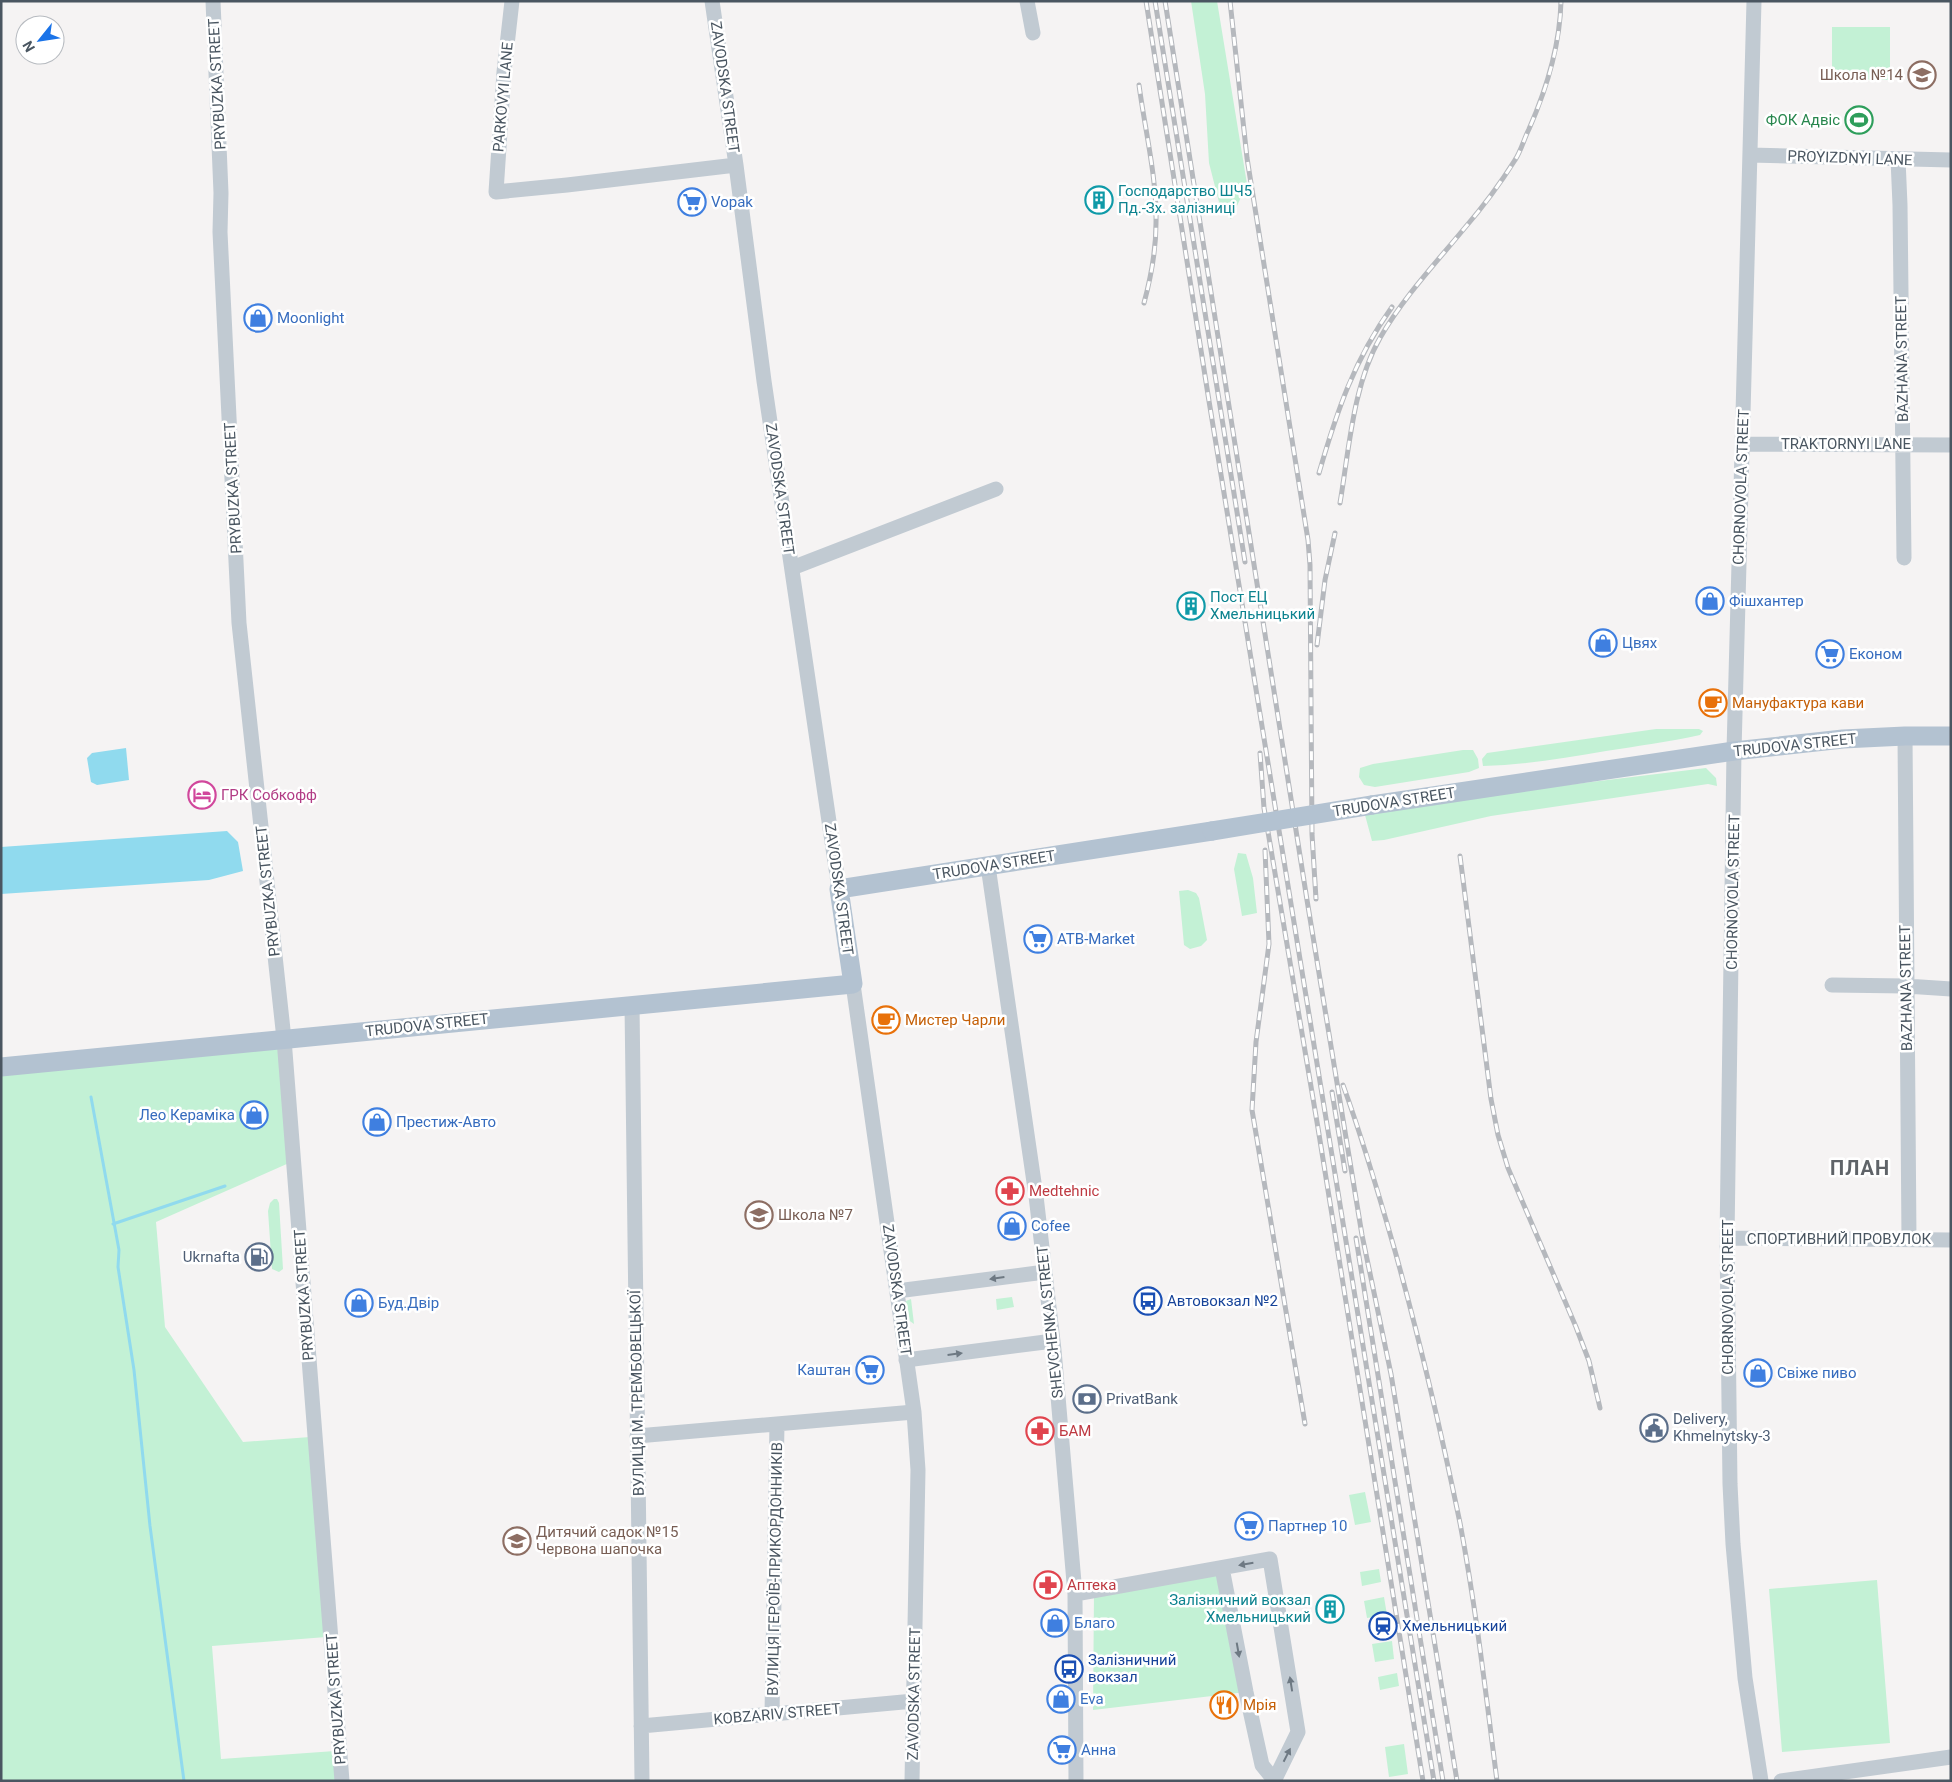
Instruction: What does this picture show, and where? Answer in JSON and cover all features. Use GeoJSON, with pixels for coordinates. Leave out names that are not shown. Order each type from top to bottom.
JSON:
{"type":"FeatureCollection","features":[{"type":"Feature","properties":{"kind":"main road","name":"TRUDOVA STREET"},"geometry":{"type":"LineString","coordinates":[[839,890],[1372,805],[1734,751],[1843,739],[1951,736]]}},
{"type":"Feature","properties":{"kind":"main road","name":"ZAVODSKA STREET"},"geometry":{"type":"LineString","coordinates":[[839,890],[853,984]]}},
{"type":"Feature","properties":{"kind":"main road","name":"TRUDOVA STREET"},"geometry":{"type":"LineString","coordinates":[[1,1067],[853,984]]}},
{"type":"Feature","properties":{"kind":"street","name":"PRYBUZKA STREET"},"geometry":{"type":"LineString","coordinates":[[213,1],[221,193],[220,232],[239,623],[284,1039],[342,1781]]}},
{"type":"Feature","properties":{"kind":"street","name":"PARKOVYI LANE"},"geometry":{"type":"LineString","coordinates":[[512,1],[504,72],[496,192],[567,186],[736,165]]}},
{"type":"Feature","properties":{"kind":"street","name":"ZAVODSKA STREET"},"geometry":{"type":"LineString","coordinates":[[712,1],[736,165],[764,381],[839,890]]}},
{"type":"Feature","properties":{"kind":"street"},"geometry":{"type":"LineString","coordinates":[[1027,1],[1033,33]]}},
{"type":"Feature","properties":{"kind":"street","name":"CHORNOVOLA STREET"},"geometry":{"type":"LineString","coordinates":[[1754,1],[1734,751],[1727,1238],[1732,1544],[1744,1678],[1761,1781]]}},
{"type":"Feature","properties":{"kind":"street","name":"PROYIZDNYI LANE"},"geometry":{"type":"LineString","coordinates":[[1750,155],[1951,160]]}},
{"type":"Feature","properties":{"kind":"street","name":"BAZHANA STREET"},"geometry":{"type":"LineString","coordinates":[[1898,159],[1904,558]]}},
{"type":"Feature","properties":{"kind":"street","name":"TRAKTORNYI LANE"},"geometry":{"type":"LineString","coordinates":[[1742,444],[1951,445]]}},
{"type":"Feature","properties":{"kind":"street"},"geometry":{"type":"LineString","coordinates":[[792,568],[996,489]]}},
{"type":"Feature","properties":{"kind":"street","name":"BAZHANA STREET"},"geometry":{"type":"LineString","coordinates":[[1905,736],[1909,1239]]}},
{"type":"Feature","properties":{"kind":"street","name":"SHEVCHENKA STREET"},"geometry":{"type":"LineString","coordinates":[[988,866],[1036,1196],[1053,1341],[1075,1594],[1076,1781]]}},
{"type":"Feature","properties":{"kind":"street","name":"ZAVODSKA STREET"},"geometry":{"type":"LineString","coordinates":[[853,984],[914,1412],[918,1470],[912,1781]]}},
{"type":"Feature","properties":{"kind":"street"},"geometry":{"type":"LineString","coordinates":[[1832,985],[1951,989]]}},
{"type":"Feature","properties":{"kind":"street","name":"ВУЛИЦЯ М. ТРЕМБОВЕЦЬКОЇ"},"geometry":{"type":"LineString","coordinates":[[632,1005],[642,1781]]}},
{"type":"Feature","properties":{"kind":"street","name":"СПОРТИВНИЙ ПРОВУЛОК"},"geometry":{"type":"LineString","coordinates":[[1727,1238],[1951,1240]]}},
{"type":"Feature","properties":{"kind":"street"},"geometry":{"type":"LineString","coordinates":[[897,1291],[1045,1272]]}},
{"type":"Feature","properties":{"kind":"street"},"geometry":{"type":"LineString","coordinates":[[906,1360],[1053,1341]]}},
{"type":"Feature","properties":{"kind":"street"},"geometry":{"type":"LineString","coordinates":[[637,1436],[914,1412]]}},
{"type":"Feature","properties":{"kind":"street","name":"ВУЛИЦЯ ГЕРОЇВ-ПРИКОРДОННИКІВ"},"geometry":{"type":"LineString","coordinates":[[772,1714],[778,1424]]}},
{"type":"Feature","properties":{"kind":"street"},"geometry":{"type":"LineString","coordinates":[[1075,1594],[1270,1559],[1298,1732],[1275,1780],[1262,1765],[1222,1568]]}},
{"type":"Feature","properties":{"kind":"street","name":"KOBZARIV STREET"},"geometry":{"type":"LineString","coordinates":[[641,1726],[914,1701]]}},
{"type":"Feature","properties":{"kind":"street"},"geometry":{"type":"LineString","coordinates":[[1781,1781],[1951,1757]]}},
{"type":"Feature","properties":{"kind":"green space"},"geometry":{"type":"Polygon","coordinates":[[[1191,1],[1217,1],[1247,184],[1231,219],[1221,210],[1209,163],[1205,94],[1191,1]]]}},
{"type":"Feature","properties":{"kind":"green space"},"geometry":{"type":"Polygon","coordinates":[[[1832,27],[1890,27],[1890,80],[1832,80],[1832,27]]]}},
{"type":"Feature","properties":{"kind":"green space"},"geometry":{"type":"Polygon","coordinates":[[[1656,729],[1699,729],[1703,731],[1700,735],[1665,742],[1530,763],[1483,766],[1482,759],[1487,753],[1656,729]]]}},
{"type":"Feature","properties":{"kind":"green space"},"geometry":{"type":"Polygon","coordinates":[[[1473,750],[1478,759],[1479,768],[1469,772],[1375,787],[1364,785],[1359,777],[1360,768],[1373,764],[1473,750]]]}},
{"type":"Feature","properties":{"kind":"green space"},"geometry":{"type":"Polygon","coordinates":[[[1706,768],[1716,778],[1717,786],[1708,784],[1491,816],[1384,840],[1372,841],[1365,815],[1542,788],[1706,768]]]}},
{"type":"Feature","properties":{"kind":"green space"},"geometry":{"type":"Polygon","coordinates":[[[1238,853],[1246,854],[1253,878],[1257,913],[1242,916],[1234,869],[1238,853]]]}},
{"type":"Feature","properties":{"kind":"green space"},"geometry":{"type":"Polygon","coordinates":[[[1188,890],[1196,893],[1199,898],[1207,940],[1201,946],[1190,949],[1184,945],[1179,891],[1188,890]]]}},
{"type":"Feature","properties":{"kind":"green space"},"geometry":{"type":"Polygon","coordinates":[[[280,1044],[289,1163],[156,1222],[165,1327],[243,1442],[310,1437],[326,1637],[212,1646],[221,1759],[335,1751],[337,1781],[1,1781],[1,1072],[280,1044]]]}},
{"type":"Feature","properties":{"kind":"green space"},"geometry":{"type":"Polygon","coordinates":[[[277,1199],[279,1203],[283,1269],[279,1272],[272,1269],[268,1211],[270,1203],[277,1199]]]}},
{"type":"Feature","properties":{"kind":"green space"},"geometry":{"type":"Polygon","coordinates":[[[1012,1297],[1014,1307],[997,1310],[996,1299],[1012,1297]]]}},
{"type":"Feature","properties":{"kind":"green space"},"geometry":{"type":"Polygon","coordinates":[[[911,1299],[914,1324],[907,1319],[906,1301],[911,1299]]]}},
{"type":"Feature","properties":{"kind":"green space"},"geometry":{"type":"Polygon","coordinates":[[[1365,1492],[1371,1522],[1355,1525],[1349,1495],[1365,1492]]]}},
{"type":"Feature","properties":{"kind":"green space"},"geometry":{"type":"Polygon","coordinates":[[[1222,1568],[1246,1692],[1093,1710],[1094,1592],[1222,1568]]]}},
{"type":"Feature","properties":{"kind":"green space"},"geometry":{"type":"Polygon","coordinates":[[[1379,1569],[1381,1582],[1362,1586],[1360,1572],[1379,1569]]]}},
{"type":"Feature","properties":{"kind":"green space"},"geometry":{"type":"Polygon","coordinates":[[[1877,1580],[1890,1743],[1782,1752],[1769,1589],[1877,1580]]]}},
{"type":"Feature","properties":{"kind":"green space"},"geometry":{"type":"Polygon","coordinates":[[[1384,1597],[1387,1615],[1367,1618],[1364,1601],[1384,1597]]]}},
{"type":"Feature","properties":{"kind":"green space"},"geometry":{"type":"Polygon","coordinates":[[[1392,1641],[1394,1659],[1375,1662],[1372,1644],[1392,1641]]]}},
{"type":"Feature","properties":{"kind":"green space"},"geometry":{"type":"Polygon","coordinates":[[[1397,1673],[1399,1686],[1380,1690],[1378,1677],[1397,1673]]]}},
{"type":"Feature","properties":{"kind":"green space"},"geometry":{"type":"Polygon","coordinates":[[[1404,1744],[1408,1774],[1389,1777],[1385,1747],[1404,1744]]]}},
{"type":"Feature","properties":{"kind":"water"},"geometry":{"type":"Polygon","coordinates":[[[126,748],[129,780],[97,785],[91,782],[87,758],[92,753],[126,748]]]}},
{"type":"Feature","properties":{"kind":"water"},"geometry":{"type":"Polygon","coordinates":[[[227,831],[238,842],[243,871],[209,880],[1,894],[1,847],[227,831]]]}},
{"type":"Feature","properties":{"kind":"waterway"},"geometry":{"type":"LineString","coordinates":[[91,1097],[119,1250],[118,1267],[134,1370],[150,1526],[184,1781]]}},
{"type":"Feature","properties":{"kind":"waterway"},"geometry":{"type":"LineString","coordinates":[[113,1224],[225,1186]]}},
{"type":"Feature","properties":{"kind":"railway"},"geometry":{"type":"LineString","coordinates":[[1146,1],[1209,401],[1434,1781]]}},
{"type":"Feature","properties":{"kind":"railway"},"geometry":{"type":"LineString","coordinates":[[1155,1],[1245,562]]}},
{"type":"Feature","properties":{"kind":"railway"},"geometry":{"type":"LineString","coordinates":[[1165,1],[1307,900],[1362,1235],[1391,1374],[1457,1781]]}},
{"type":"Feature","properties":{"kind":"railway"},"geometry":{"type":"LineString","coordinates":[[1230,1],[1247,158],[1308,540],[1310,565],[1312,834],[1316,899]]}},
{"type":"Feature","properties":{"kind":"railway"},"geometry":{"type":"LineString","coordinates":[[1340,503],[1353,418],[1371,356],[1399,309],[1419,282],[1484,205],[1517,156],[1536,114],[1551,66],[1558,34],[1561,1]]}},
{"type":"Feature","properties":{"kind":"railway"},"geometry":{"type":"LineString","coordinates":[[1139,85],[1153,171],[1156,206],[1154,254],[1144,303]]}},
{"type":"Feature","properties":{"kind":"railway"},"geometry":{"type":"LineString","coordinates":[[1319,473],[1340,407],[1357,366],[1392,307]]}},
{"type":"Feature","properties":{"kind":"railway"},"geometry":{"type":"LineString","coordinates":[[1317,645],[1325,580],[1335,533]]}},
{"type":"Feature","properties":{"kind":"railway"},"geometry":{"type":"LineString","coordinates":[[1260,753],[1264,808],[1318,1128],[1423,1781]]}},
{"type":"Feature","properties":{"kind":"railway"},"geometry":{"type":"LineString","coordinates":[[1265,850],[1269,944],[1256,1042],[1252,1110],[1305,1424]]}},
{"type":"Feature","properties":{"kind":"railway"},"geometry":{"type":"LineString","coordinates":[[1460,856],[1491,1099],[1498,1135],[1508,1168],[1589,1361],[1600,1408]]}},
{"type":"Feature","properties":{"kind":"railway"},"geometry":{"type":"LineString","coordinates":[[1343,1085],[1377,1188],[1395,1251],[1422,1352],[1445,1454],[1471,1587],[1497,1781]]}},
{"type":"Feature","properties":{"kind":"railway"},"geometry":{"type":"LineString","coordinates":[[1332,1092],[1345,1171]]}},
{"type":"Feature","properties":{"kind":"railway"},"geometry":{"type":"LineString","coordinates":[[1356,1238],[1443,1781]]}},
{"type":"Feature","properties":{"kind":"place","name":"Школа №14"},"geometry":{"type":"Point","coordinates":[1922,75]}},
{"type":"Feature","properties":{"kind":"place","name":"ФОК Адвіс"},"geometry":{"type":"Point","coordinates":[1859,120]}},
{"type":"Feature","properties":{"kind":"place","name":"Господарство ШЧ5 Пд.-Зх. залізниці"},"geometry":{"type":"Point","coordinates":[1099,200]}},
{"type":"Feature","properties":{"kind":"place","name":"Vopak"},"geometry":{"type":"Point","coordinates":[692,202]}},
{"type":"Feature","properties":{"kind":"place","name":"Moonlight"},"geometry":{"type":"Point","coordinates":[258,318]}},
{"type":"Feature","properties":{"kind":"place","name":"Фішхантер"},"geometry":{"type":"Point","coordinates":[1710,601]}},
{"type":"Feature","properties":{"kind":"place","name":"Пост ЕЦ Хмельницький"},"geometry":{"type":"Point","coordinates":[1191,606]}},
{"type":"Feature","properties":{"kind":"place","name":"Цвях"},"geometry":{"type":"Point","coordinates":[1603,643]}},
{"type":"Feature","properties":{"kind":"place","name":"Економ"},"geometry":{"type":"Point","coordinates":[1830,654]}},
{"type":"Feature","properties":{"kind":"place","name":"Мануфактура кави"},"geometry":{"type":"Point","coordinates":[1713,703]}},
{"type":"Feature","properties":{"kind":"place","name":"ГРК Собкофф"},"geometry":{"type":"Point","coordinates":[202,795]}},
{"type":"Feature","properties":{"kind":"place","name":"ATB-Market"},"geometry":{"type":"Point","coordinates":[1038,939]}},
{"type":"Feature","properties":{"kind":"place","name":"Мистер Чарли"},"geometry":{"type":"Point","coordinates":[886,1020]}},
{"type":"Feature","properties":{"kind":"place","name":"Лео Кераміка"},"geometry":{"type":"Point","coordinates":[254,1115]}},
{"type":"Feature","properties":{"kind":"place","name":"Престиж-Авто"},"geometry":{"type":"Point","coordinates":[377,1122]}},
{"type":"Feature","properties":{"kind":"place","name":"Medtehnic"},"geometry":{"type":"Point","coordinates":[1010,1191]}},
{"type":"Feature","properties":{"kind":"place","name":"Школа №7"},"geometry":{"type":"Point","coordinates":[759,1215]}},
{"type":"Feature","properties":{"kind":"place","name":"Cofee"},"geometry":{"type":"Point","coordinates":[1012,1226]}},
{"type":"Feature","properties":{"kind":"place","name":"Ukrnafta"},"geometry":{"type":"Point","coordinates":[259,1257]}},
{"type":"Feature","properties":{"kind":"place","name":"Автовокзал №2"},"geometry":{"type":"Point","coordinates":[1148,1301]}},
{"type":"Feature","properties":{"kind":"place","name":"Буд.Двір"},"geometry":{"type":"Point","coordinates":[359,1303]}},
{"type":"Feature","properties":{"kind":"place","name":"Каштан"},"geometry":{"type":"Point","coordinates":[870,1370]}},
{"type":"Feature","properties":{"kind":"place","name":"Свіже пиво"},"geometry":{"type":"Point","coordinates":[1758,1373]}},
{"type":"Feature","properties":{"kind":"place","name":"PrivatBank"},"geometry":{"type":"Point","coordinates":[1087,1399]}},
{"type":"Feature","properties":{"kind":"place","name":"Delivery, Khmelnytsky-3"},"geometry":{"type":"Point","coordinates":[1654,1428]}},
{"type":"Feature","properties":{"kind":"place","name":"БАМ"},"geometry":{"type":"Point","coordinates":[1040,1431]}},
{"type":"Feature","properties":{"kind":"place","name":"Партнер 10"},"geometry":{"type":"Point","coordinates":[1249,1526]}},
{"type":"Feature","properties":{"kind":"place","name":"Дитячий садок №15 Червона шапочка"},"geometry":{"type":"Point","coordinates":[517,1541]}},
{"type":"Feature","properties":{"kind":"place","name":"Аптека"},"geometry":{"type":"Point","coordinates":[1048,1585]}},
{"type":"Feature","properties":{"kind":"place","name":"Залізничний вокзал Хмельницький"},"geometry":{"type":"Point","coordinates":[1330,1609]}},
{"type":"Feature","properties":{"kind":"place","name":"Благо"},"geometry":{"type":"Point","coordinates":[1055,1623]}},
{"type":"Feature","properties":{"kind":"place","name":"Хмельницький"},"geometry":{"type":"Point","coordinates":[1383,1626]}},
{"type":"Feature","properties":{"kind":"place","name":"Залізничний вокзал"},"geometry":{"type":"Point","coordinates":[1069,1669]}},
{"type":"Feature","properties":{"kind":"place","name":"Eva"},"geometry":{"type":"Point","coordinates":[1061,1699]}},
{"type":"Feature","properties":{"kind":"place","name":"Мрія"},"geometry":{"type":"Point","coordinates":[1224,1705]}},
{"type":"Feature","properties":{"kind":"place","name":"Анна"},"geometry":{"type":"Point","coordinates":[1062,1750]}},
{"type":"Feature","properties":{"kind":"district","name":"ПЛАН"},"geometry":{"type":"Point","coordinates":[1860,1168]}}]}
